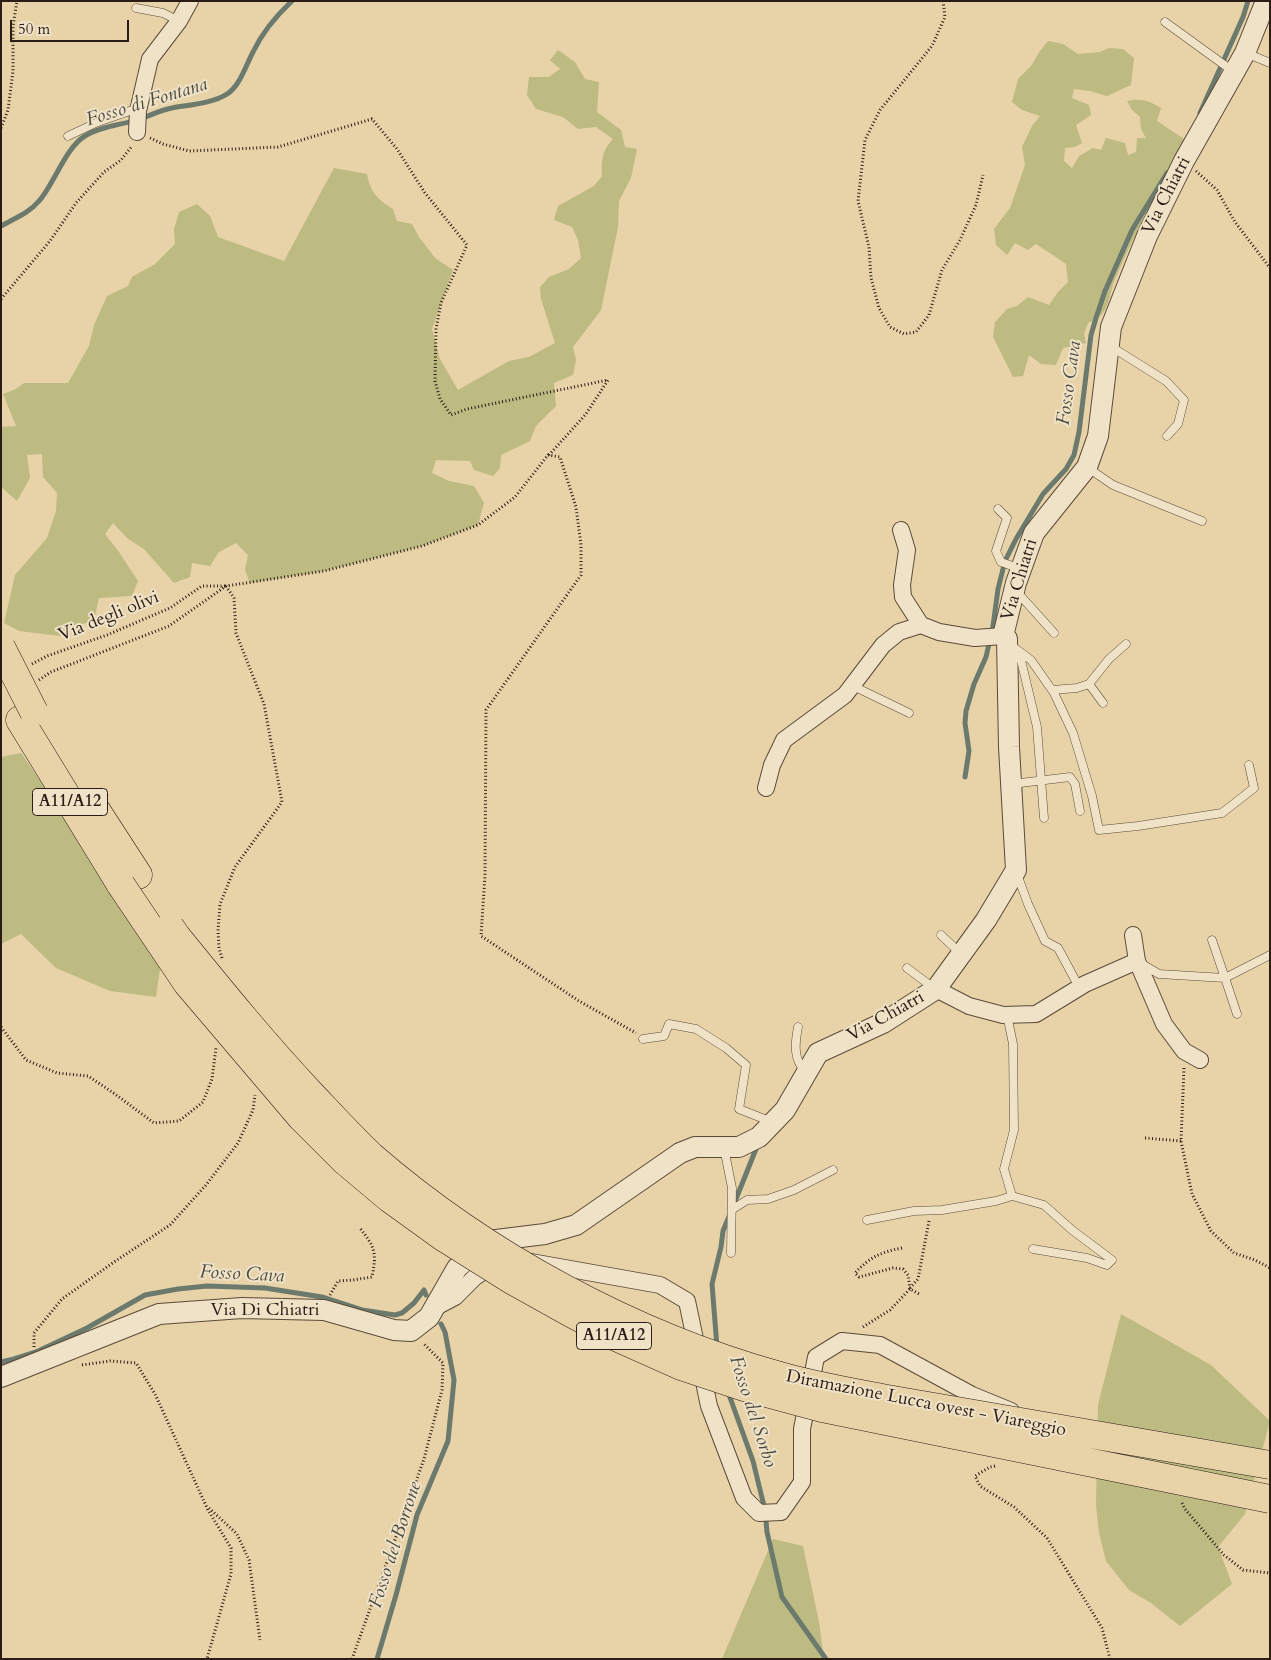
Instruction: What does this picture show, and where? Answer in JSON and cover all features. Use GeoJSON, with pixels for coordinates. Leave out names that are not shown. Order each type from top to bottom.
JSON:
{"type":"FeatureCollection","features":[{"type":"Feature","properties":{"kind":"highway","name":"Diramazione Lucca ovest - Viareggio"},"geometry":{"type":"LineString","coordinates":[[1,647],[27,716]]}},
{"type":"Feature","properties":{"kind":"highway","name":"Diramazione Lucca ovest - Viareggio"},"geometry":{"type":"LineString","coordinates":[[1,686],[27,716],[129,880],[187,983],[301,1116],[345,1161],[388,1198],[510,1279],[616,1337],[681,1366],[744,1387],[822,1408],[1270,1499]]}},
{"type":"Feature","properties":{"kind":"highway","name":"Diramazione Lucca ovest - Viareggio"},"geometry":{"type":"LineString","coordinates":[[129,880],[229,1002],[298,1080],[371,1155],[499,1250],[611,1312],[732,1361],[780,1376],[834,1389],[887,1400],[1270,1465]]}},
{"type":"Feature","properties":{"kind":"street"},"geometry":{"type":"LineString","coordinates":[[137,130],[138,109],[150,58],[179,21],[190,1]]}},
{"type":"Feature","properties":{"kind":"street","name":"Via Chiatri"},"geometry":{"type":"LineString","coordinates":[[731,1148],[760,1137],[774,1123],[784,1110],[818,1053],[884,1023],[936,989],[986,920],[1016,870],[1005,639],[1016,567],[1034,533],[1087,467],[1098,436],[1111,326],[1147,236],[1231,70],[1245,53],[1260,23],[1266,1]]}},
{"type":"Feature","properties":{"kind":"street"},"geometry":{"type":"LineString","coordinates":[[901,530],[907,550],[902,585],[903,597],[921,625],[939,632],[975,638],[1005,639]]}},
{"type":"Feature","properties":{"kind":"street"},"geometry":{"type":"LineString","coordinates":[[766,788],[772,765],[784,740],[845,695],[883,645],[899,632],[921,625]]}},
{"type":"Feature","properties":{"kind":"street"},"geometry":{"type":"LineString","coordinates":[[1133,935],[1137,961],[1164,1024],[1184,1051],[1195,1057]]}},
{"type":"Feature","properties":{"kind":"street"},"geometry":{"type":"LineString","coordinates":[[936,989],[969,1006],[1007,1015],[1036,1014],[1079,987],[1137,961]]}},
{"type":"Feature","properties":{"kind":"street"},"geometry":{"type":"LineString","coordinates":[[412,1331],[429,1317],[457,1268],[488,1241],[545,1234],[576,1225],[680,1153],[695,1147],[731,1148]]}},
{"type":"Feature","properties":{"kind":"street"},"geometry":{"type":"LineString","coordinates":[[434,1308],[455,1297],[475,1277],[500,1261],[530,1262],[660,1285],[687,1301],[709,1406],[744,1498],[759,1513],[781,1512],[802,1482],[802,1429],[816,1357],[842,1341],[880,1344],[972,1395],[1094,1444]]}},
{"type":"Feature","properties":{"kind":"street","name":"Via Di Chiatri"},"geometry":{"type":"LineString","coordinates":[[1,1377],[159,1314],[242,1308],[324,1310],[394,1330],[412,1331]]}},
{"type":"Feature","properties":{"kind":"lane"},"geometry":{"type":"LineString","coordinates":[[136,8],[163,13],[179,21]]}},
{"type":"Feature","properties":{"kind":"lane"},"geometry":{"type":"LineString","coordinates":[[1164,22],[1231,70]]}},
{"type":"Feature","properties":{"kind":"lane"},"geometry":{"type":"LineString","coordinates":[[1245,53],[1270,63]]}},
{"type":"Feature","properties":{"kind":"lane"},"geometry":{"type":"LineString","coordinates":[[68,136],[98,122],[138,109]]}},
{"type":"Feature","properties":{"kind":"lane"},"geometry":{"type":"LineString","coordinates":[[1109,345],[1166,381],[1184,400],[1178,424],[1167,436]]}},
{"type":"Feature","properties":{"kind":"lane"},"geometry":{"type":"LineString","coordinates":[[1087,467],[1113,485],[1202,521]]}},
{"type":"Feature","properties":{"kind":"lane"},"geometry":{"type":"LineString","coordinates":[[998,510],[1007,518],[996,551],[1001,562],[1016,567]]}},
{"type":"Feature","properties":{"kind":"lane"},"geometry":{"type":"LineString","coordinates":[[1014,590],[1054,632]]}},
{"type":"Feature","properties":{"kind":"lane"},"geometry":{"type":"LineString","coordinates":[[1005,639],[1031,660],[1052,690],[1073,733],[1092,796],[1099,830],[1222,813],[1237,799],[1254,788],[1249,766]]}},
{"type":"Feature","properties":{"kind":"lane"},"geometry":{"type":"LineString","coordinates":[[1005,639],[1021,660],[1037,727],[1044,818]]}},
{"type":"Feature","properties":{"kind":"lane"},"geometry":{"type":"LineString","coordinates":[[1052,690],[1077,688],[1089,684],[1109,659],[1126,644]]}},
{"type":"Feature","properties":{"kind":"lane"},"geometry":{"type":"LineString","coordinates":[[1089,684],[1103,703]]}},
{"type":"Feature","properties":{"kind":"lane"},"geometry":{"type":"LineString","coordinates":[[853,686],[909,713]]}},
{"type":"Feature","properties":{"kind":"lane"},"geometry":{"type":"LineString","coordinates":[[1012,784],[1070,778],[1075,784],[1080,811]]}},
{"type":"Feature","properties":{"kind":"lane"},"geometry":{"type":"LineString","coordinates":[[1016,870],[1028,904],[1045,941],[1058,948],[1079,987]]}},
{"type":"Feature","properties":{"kind":"lane"},"geometry":{"type":"LineString","coordinates":[[941,935],[961,954]]}},
{"type":"Feature","properties":{"kind":"lane"},"geometry":{"type":"LineString","coordinates":[[1212,940],[1237,1014]]}},
{"type":"Feature","properties":{"kind":"lane"},"geometry":{"type":"LineString","coordinates":[[1137,961],[1159,974],[1224,978],[1270,955]]}},
{"type":"Feature","properties":{"kind":"lane"},"geometry":{"type":"LineString","coordinates":[[907,968],[936,989]]}},
{"type":"Feature","properties":{"kind":"lane"},"geometry":{"type":"LineString","coordinates":[[1007,1015],[1013,1044],[1014,1130],[1004,1169],[1012,1196]]}},
{"type":"Feature","properties":{"kind":"lane"},"geometry":{"type":"LineString","coordinates":[[643,1039],[664,1036],[670,1024],[696,1030],[726,1048],[746,1065],[739,1109],[774,1123]]}},
{"type":"Feature","properties":{"kind":"lane"},"geometry":{"type":"LineString","coordinates":[[798,1027],[794,1046],[800,1066],[806,1073]]}},
{"type":"Feature","properties":{"kind":"lane"},"geometry":{"type":"LineString","coordinates":[[731,1148],[733,1208],[731,1253]]}},
{"type":"Feature","properties":{"kind":"lane"},"geometry":{"type":"LineString","coordinates":[[733,1208],[747,1200],[768,1199],[794,1190],[833,1170]]}},
{"type":"Feature","properties":{"kind":"lane"},"geometry":{"type":"LineString","coordinates":[[867,1220],[914,1211],[996,1201],[1012,1196],[1044,1205],[1072,1230],[1112,1260],[1107,1265],[1087,1258],[1033,1250]]}},
{"type":"Feature","properties":{"kind":"path"},"geometry":{"type":"LineString","coordinates":[[1,128],[8,110],[13,71],[13,26],[17,1]]}},
{"type":"Feature","properties":{"kind":"path"},"geometry":{"type":"LineString","coordinates":[[943,1],[945,17],[932,46],[880,110],[865,140],[858,201],[869,246],[871,278],[879,308],[890,327],[904,334],[916,332],[929,315],[942,270],[960,240],[976,205],[983,175]]}},
{"type":"Feature","properties":{"kind":"path","name":"Via degli olivi"},"geometry":{"type":"LineString","coordinates":[[24,668],[47,656],[107,636],[170,608],[202,586],[226,586],[324,572],[422,546],[478,525],[515,497],[548,456],[586,414],[608,380],[466,409],[451,415],[440,399],[435,382],[436,329],[441,304],[467,245],[425,193],[397,149],[372,119],[278,147],[224,150],[189,151],[163,144],[137,130]]}},
{"type":"Feature","properties":{"kind":"path"},"geometry":{"type":"LineString","coordinates":[[1,299],[50,241],[76,203],[104,172],[121,160],[137,140],[137,130]]}},
{"type":"Feature","properties":{"kind":"path"},"geometry":{"type":"LineString","coordinates":[[1184,161],[1217,190],[1235,222],[1270,268]]}},
{"type":"Feature","properties":{"kind":"path"},"geometry":{"type":"LineString","coordinates":[[548,456],[560,457],[576,507],[581,545],[581,575],[486,710],[485,875],[481,936],[579,1001],[631,1029],[643,1039]]}},
{"type":"Feature","properties":{"kind":"path"},"geometry":{"type":"LineString","coordinates":[[34,683],[51,672],[169,626],[226,586]]}},
{"type":"Feature","properties":{"kind":"path"},"geometry":{"type":"LineString","coordinates":[[215,956],[219,948]]}},
{"type":"Feature","properties":{"kind":"path"},"geometry":{"type":"LineString","coordinates":[[1,1027],[26,1060],[57,1073],[88,1076],[154,1123],[179,1121],[203,1102],[212,1079],[216,1044]]}},
{"type":"Feature","properties":{"kind":"path"},"geometry":{"type":"LineString","coordinates":[[1195,1057],[1183,1071],[1181,1141],[1192,1194],[1211,1232],[1234,1253],[1255,1260],[1270,1268]]}},
{"type":"Feature","properties":{"kind":"path"},"geometry":{"type":"LineString","coordinates":[[1145,1138],[1181,1141]]}},
{"type":"Feature","properties":{"kind":"path"},"geometry":{"type":"LineString","coordinates":[[860,1329],[890,1310],[918,1279],[927,1225],[933,1210]]}},
{"type":"Feature","properties":{"kind":"path"},"geometry":{"type":"LineString","coordinates":[[332,1293],[338,1281],[372,1277],[375,1263],[373,1244],[359,1227]]}},
{"type":"Feature","properties":{"kind":"path"},"geometry":{"type":"LineString","coordinates":[[902,1248],[883,1252],[864,1263],[855,1273],[859,1277],[893,1268],[903,1269],[908,1275],[910,1288]]}},
{"type":"Feature","properties":{"kind":"path"},"geometry":{"type":"LineString","coordinates":[[910,1288],[922,1295]]}},
{"type":"Feature","properties":{"kind":"path"},"geometry":{"type":"LineString","coordinates":[[352,1659],[424,1459],[442,1390],[443,1362],[412,1331]]}},
{"type":"Feature","properties":{"kind":"path"},"geometry":{"type":"LineString","coordinates":[[58,1353],[70,1367],[110,1361],[136,1363],[156,1394],[207,1506],[231,1548],[230,1574],[207,1659]]}},
{"type":"Feature","properties":{"kind":"path"},"geometry":{"type":"LineString","coordinates":[[999,1466],[990,1466],[975,1476],[980,1486],[1014,1507],[1047,1538],[1102,1628],[1110,1659]]}},
{"type":"Feature","properties":{"kind":"path"},"geometry":{"type":"LineString","coordinates":[[207,1506],[237,1534],[249,1560],[260,1640]]}},
{"type":"Feature","properties":{"kind":"shaded area"},"geometry":{"type":"Polygon","coordinates":[[[1048,41],[1063,44],[1078,54],[1100,52],[1109,48],[1123,49],[1134,58],[1131,85],[1107,96],[1074,89],[1072,98],[1089,105],[1091,115],[1076,125],[1082,143],[1075,147],[1065,148],[1064,161],[1072,168],[1079,156],[1093,148],[1101,150],[1106,138],[1125,143],[1128,155],[1136,152],[1137,138],[1146,138],[1141,129],[1140,117],[1132,110],[1127,101],[1144,100],[1161,108],[1157,121],[1187,141],[1158,191],[1132,242],[1113,284],[1105,310],[1096,319],[1088,323],[1084,334],[1086,343],[1063,348],[1056,365],[1041,364],[1029,355],[1023,376],[1013,377],[993,337],[995,322],[1007,309],[1017,306],[1028,297],[1049,305],[1068,282],[1066,264],[1036,244],[1028,250],[1015,243],[1007,255],[996,245],[994,229],[1010,208],[1025,165],[1022,147],[1032,126],[1040,116],[1022,110],[1012,102],[1018,79],[1031,66],[1048,41]]]}},
{"type":"Feature","properties":{"kind":"shaded area"},"geometry":{"type":"Polygon","coordinates":[[[558,50],[575,62],[585,79],[599,82],[597,112],[621,130],[625,147],[637,149],[631,178],[619,201],[618,227],[601,310],[573,347],[576,360],[573,375],[554,383],[556,406],[536,426],[530,441],[501,455],[500,468],[493,476],[474,470],[470,461],[436,460],[432,473],[449,481],[474,486],[484,503],[478,525],[422,546],[324,571],[250,583],[245,570],[248,555],[236,543],[219,552],[210,566],[192,563],[190,577],[174,583],[144,549],[128,539],[113,523],[105,534],[138,581],[132,596],[99,598],[94,620],[60,636],[19,631],[4,623],[15,575],[47,538],[56,511],[57,493],[43,477],[42,454],[27,455],[30,478],[17,501],[1,487],[1,427],[16,426],[3,394],[16,389],[24,383],[68,383],[89,346],[94,325],[107,296],[128,286],[132,277],[155,264],[175,244],[174,229],[179,212],[197,204],[210,216],[218,237],[284,261],[334,168],[367,174],[373,191],[379,199],[393,209],[397,221],[412,224],[435,258],[453,270],[432,329],[440,359],[458,390],[509,361],[529,357],[555,343],[541,299],[540,287],[549,277],[569,269],[581,258],[578,240],[572,227],[554,220],[558,206],[594,186],[602,176],[603,156],[606,147],[613,139],[596,127],[578,129],[563,117],[536,109],[527,95],[529,77],[549,77],[560,69],[550,60],[558,50]]]}},
{"type":"Feature","properties":{"kind":"shaded area"},"geometry":{"type":"Polygon","coordinates":[[[21,753],[162,955],[156,997],[110,991],[56,968],[21,934],[1,944],[1,757],[21,753]]]}},
{"type":"Feature","properties":{"kind":"shaded area"},"geometry":{"type":"Polygon","coordinates":[[[1121,1314],[1211,1365],[1270,1421],[1245,1514],[1218,1547],[1232,1584],[1180,1626],[1151,1603],[1129,1590],[1106,1561],[1099,1533],[1096,1505],[1098,1405],[1121,1314]]]}},
{"type":"Feature","properties":{"kind":"shaded area"},"geometry":{"type":"Polygon","coordinates":[[[773,1539],[803,1546],[819,1622],[824,1659],[722,1659],[773,1539]]]}},
{"type":"Feature","properties":{"kind":"waterway","name":"Fosso di Fontana"},"geometry":{"type":"LineString","coordinates":[[1,226],[26,212],[39,201],[72,148],[85,136],[98,130],[140,119],[164,110],[208,102],[227,94],[236,86],[265,31],[292,1]]}},
{"type":"Feature","properties":{"kind":"waterway","name":"Fosso Cava"},"geometry":{"type":"LineString","coordinates":[[1200,113],[1243,17],[1248,1]]}},
{"type":"Feature","properties":{"kind":"waterway","name":"Fosso Cava"},"geometry":{"type":"LineString","coordinates":[[965,777],[969,751],[965,723],[966,711],[974,684],[986,657],[1005,561],[1043,494],[1066,469],[1074,455],[1079,432],[1091,335],[1096,318],[1105,291],[1132,230],[1167,173]]}},
{"type":"Feature","properties":{"kind":"waterway","name":"Fosso del Sorbo"},"geometry":{"type":"LineString","coordinates":[[734,1204],[756,1149]]}},
{"type":"Feature","properties":{"kind":"waterway","name":"Fosso del Sorbo"},"geometry":{"type":"LineString","coordinates":[[717,1347],[712,1284],[723,1231],[730,1214]]}},
{"type":"Feature","properties":{"kind":"waterway","name":"Fosso Cava"},"geometry":{"type":"LineString","coordinates":[[1,1362],[36,1352],[87,1328],[145,1295],[178,1289],[207,1286],[265,1288],[322,1297],[362,1310],[395,1315],[402,1313],[414,1303],[424,1290],[426,1295]]}},
{"type":"Feature","properties":{"kind":"waterway","name":"Fosso del Borrone"},"geometry":{"type":"LineString","coordinates":[[377,1659],[417,1515],[448,1441],[454,1380],[445,1332],[441,1324]]}},
{"type":"Feature","properties":{"kind":"waterway","name":"Fosso del Sorbo"},"geometry":{"type":"LineString","coordinates":[[728,1392],[753,1461],[765,1510]]}},
{"type":"Feature","properties":{"kind":"waterway","name":"Fosso del Sorbo"},"geometry":{"type":"LineString","coordinates":[[766,1521],[782,1597],[826,1659]]}}]}
